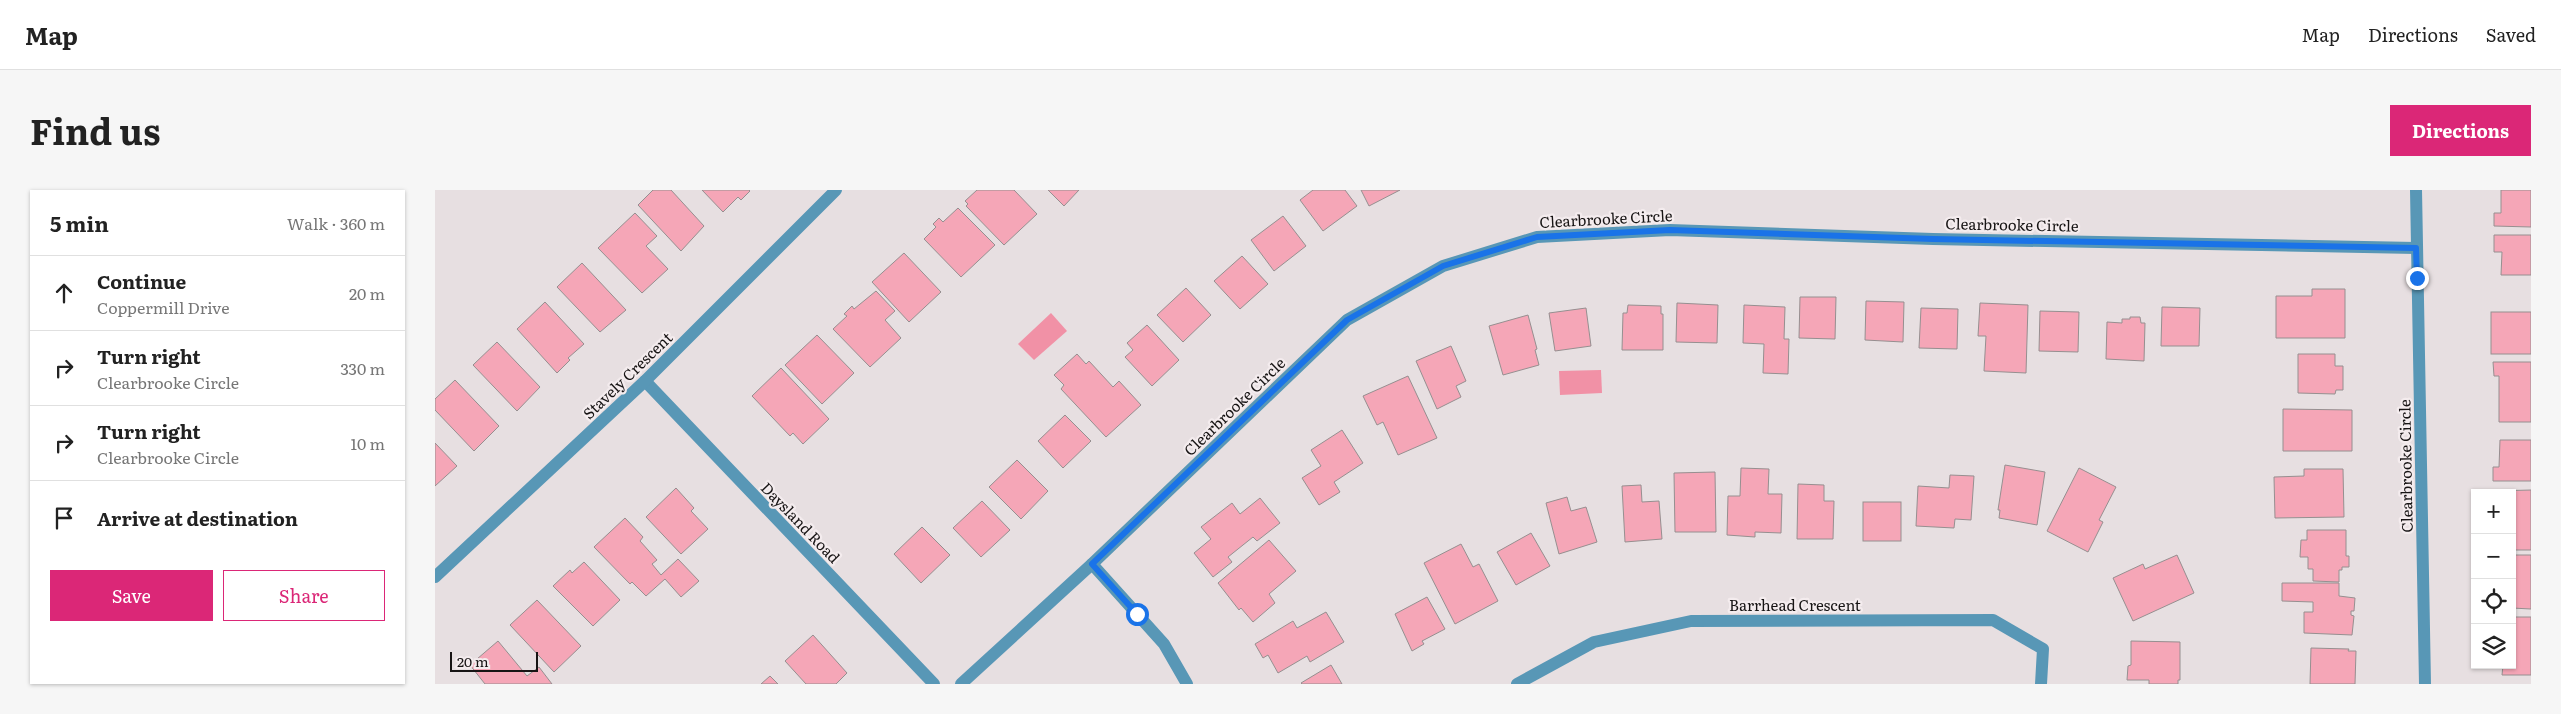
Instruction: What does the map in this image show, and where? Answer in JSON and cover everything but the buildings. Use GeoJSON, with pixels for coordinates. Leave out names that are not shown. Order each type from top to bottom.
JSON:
{"type":"FeatureCollection","features":[{"type":"Feature","properties":{"kind":"street","name":"Stavely Crescent"},"geometry":{"type":"LineString","coordinates":[[435,577],[645,381],[836,190]]}},
{"type":"Feature","properties":{"kind":"street","name":"Clearbrooke Circle"},"geometry":{"type":"LineString","coordinates":[[2416,190],[2425,684]]}},
{"type":"Feature","properties":{"kind":"street","name":"Clearbrooke Circle"},"geometry":{"type":"LineString","coordinates":[[961,684],[1092,564],[1347,320],[1443,266],[1537,237],[1670,230],[1933,239],[2416,248]]}},
{"type":"Feature","properties":{"kind":"street","name":"Daysland Road"},"geometry":{"type":"LineString","coordinates":[[645,381],[934,684]]}},
{"type":"Feature","properties":{"kind":"street"},"geometry":{"type":"LineString","coordinates":[[1092,564],[1164,644],[1187,684]]}},
{"type":"Feature","properties":{"kind":"street","name":"Barrhead Crescent"},"geometry":{"type":"LineString","coordinates":[[1517,684],[1594,642],[1691,620],[1993,620],[2043,649],[2041,684]]}},
{"type":"Feature","properties":{"kind":"shaded area"},"geometry":{"type":"Polygon","coordinates":[[[1051,313],[1067,331],[1034,360],[1018,344],[1051,313]]]}},
{"type":"Feature","properties":{"kind":"shaded area"},"geometry":{"type":"Polygon","coordinates":[[[1601,370],[1602,393],[1560,395],[1559,371],[1601,370]]]}},
{"type":"Feature","properties":{"kind":"route"},"geometry":{"type":"LineString","coordinates":[[1137,614],[1092,564],[1347,320],[1443,266],[1537,237],[1670,230],[1933,239],[2416,248],[2417,278]]}}]}
